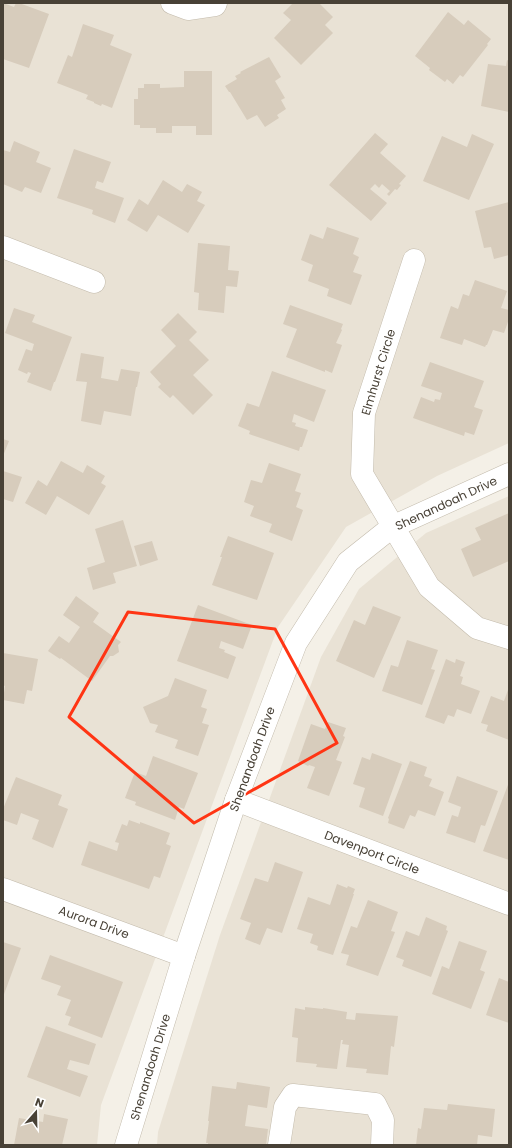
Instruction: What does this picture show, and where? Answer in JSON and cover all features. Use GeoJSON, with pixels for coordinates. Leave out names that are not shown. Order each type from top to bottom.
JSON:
{"type":"FeatureCollection","features":[{"type":"Feature","properties":{"kind":"street"},"geometry":{"type":"LineString","coordinates":[[172,3],[188,9],[215,4]]}},
{"type":"Feature","properties":{"kind":"street"},"geometry":{"type":"LineString","coordinates":[[3,247],[94,282]]}},
{"type":"Feature","properties":{"kind":"street","name":"Elmhurst Circle"},"geometry":{"type":"LineString","coordinates":[[414,260],[364,413],[362,474],[392,527],[429,587],[477,628],[509,638]]}},
{"type":"Feature","properties":{"kind":"street","name":"Shenandoah Drive"},"geometry":{"type":"LineString","coordinates":[[126,1145],[184,956],[236,800],[296,643],[348,562],[392,527],[509,474]]}},
{"type":"Feature","properties":{"kind":"street","name":"Davenport Circle"},"geometry":{"type":"LineString","coordinates":[[236,800],[509,904]]}},
{"type":"Feature","properties":{"kind":"street","name":"Aurora Drive"},"geometry":{"type":"LineString","coordinates":[[3,889],[184,956]]}},
{"type":"Feature","properties":{"kind":"street"},"geometry":{"type":"LineString","coordinates":[[279,1145],[285,1108],[293,1095],[375,1104],[383,1120],[382,1145]]}},
{"type":"Feature","properties":{"kind":"highlighted area"},"geometry":{"type":"Polygon","coordinates":[[[128,612],[275,629],[337,743],[194,823],[69,717],[128,612]]]}},
{"type":"Feature","properties":{"kind":"shaded area"},"geometry":{"type":"Polygon","coordinates":[[[3,3],[509,3],[509,443],[437,476],[346,527],[278,627],[101,1105],[97,1145],[3,1145],[3,3]]]}},
{"type":"Feature","properties":{"kind":"shaded area"},"geometry":{"type":"Polygon","coordinates":[[[509,496],[509,1145],[157,1145],[158,1132],[220,935],[321,657],[359,589],[426,533],[509,496]]]}},
{"type":"Feature","properties":{"kind":"building"},"geometry":{"type":"Polygon","coordinates":[[[3,3],[14,7],[16,3],[19,3],[49,14],[29,68],[3,59],[3,3]]]}},
{"type":"Feature","properties":{"kind":"building"},"geometry":{"type":"Polygon","coordinates":[[[293,3],[319,3],[333,17],[325,25],[333,33],[301,65],[274,38],[291,20],[283,13],[293,3]]]}},
{"type":"Feature","properties":{"kind":"building"},"geometry":{"type":"Polygon","coordinates":[[[448,12],[464,25],[468,20],[491,39],[463,77],[460,75],[453,84],[447,79],[445,82],[429,70],[430,68],[415,56],[448,12]]]}},
{"type":"Feature","properties":{"kind":"building"},"geometry":{"type":"Polygon","coordinates":[[[83,24],[114,35],[110,45],[132,54],[112,108],[94,103],[86,99],[88,95],[57,83],[68,55],[72,57],[83,24]]]}},
{"type":"Feature","properties":{"kind":"building"},"geometry":{"type":"Polygon","coordinates":[[[269,57],[281,77],[275,81],[285,98],[281,100],[286,109],[277,115],[279,118],[265,127],[257,115],[247,120],[225,86],[237,79],[235,76],[241,73],[240,72],[269,57]]]}},
{"type":"Feature","properties":{"kind":"building"},"geometry":{"type":"Polygon","coordinates":[[[507,60],[509,61],[509,112],[481,106],[488,64],[506,66],[507,60]]]}},
{"type":"Feature","properties":{"kind":"building"},"geometry":{"type":"Polygon","coordinates":[[[184,71],[212,71],[212,135],[196,135],[196,126],[172,126],[172,133],[156,133],[156,128],[140,128],[140,125],[134,125],[134,99],[138,99],[138,88],[144,88],[144,84],[160,84],[160,88],[184,87],[184,71]]]}},
{"type":"Feature","properties":{"kind":"building"},"geometry":{"type":"Polygon","coordinates":[[[375,133],[388,144],[380,153],[406,176],[399,184],[401,185],[397,190],[395,189],[389,196],[387,194],[390,191],[382,184],[379,188],[375,184],[370,189],[387,203],[371,221],[329,185],[375,133]]]}},
{"type":"Feature","properties":{"kind":"building"},"geometry":{"type":"Polygon","coordinates":[[[472,134],[494,144],[469,200],[423,181],[442,136],[467,147],[472,134]]]}},
{"type":"Feature","properties":{"kind":"building"},"geometry":{"type":"Polygon","coordinates":[[[14,141],[40,152],[36,162],[51,168],[41,193],[25,187],[22,192],[3,184],[3,150],[10,152],[14,141]]]}},
{"type":"Feature","properties":{"kind":"building"},"geometry":{"type":"Polygon","coordinates":[[[74,149],[111,162],[103,183],[97,181],[95,188],[124,198],[115,223],[92,214],[93,210],[57,198],[74,149]]]}},
{"type":"Feature","properties":{"kind":"building"},"geometry":{"type":"Polygon","coordinates":[[[163,180],[182,192],[187,184],[202,192],[197,201],[205,205],[188,233],[158,215],[147,232],[127,220],[139,199],[148,205],[163,180]]]}},
{"type":"Feature","properties":{"kind":"building"},"geometry":{"type":"Polygon","coordinates":[[[509,202],[509,255],[494,259],[491,247],[484,248],[475,211],[509,202]]]}},
{"type":"Feature","properties":{"kind":"building"},"geometry":{"type":"Polygon","coordinates":[[[327,227],[359,238],[353,254],[359,257],[353,272],[362,275],[351,305],[327,296],[329,289],[308,281],[313,265],[301,260],[310,234],[323,239],[327,227]]]}},
{"type":"Feature","properties":{"kind":"building"},"geometry":{"type":"Polygon","coordinates":[[[198,243],[230,246],[228,270],[239,271],[237,287],[226,286],[224,313],[198,310],[199,293],[194,292],[198,243]]]}},
{"type":"Feature","properties":{"kind":"building"},"geometry":{"type":"Polygon","coordinates":[[[475,280],[507,291],[501,308],[509,310],[509,319],[504,333],[493,330],[485,347],[464,339],[462,345],[440,338],[451,306],[458,309],[463,294],[469,296],[475,280]]]}},
{"type":"Feature","properties":{"kind":"building"},"geometry":{"type":"Polygon","coordinates":[[[290,305],[343,324],[336,343],[342,345],[332,373],[325,370],[325,372],[286,357],[297,329],[283,324],[290,305]]]}},
{"type":"Feature","properties":{"kind":"building"},"geometry":{"type":"Polygon","coordinates":[[[14,308],[35,315],[32,322],[72,337],[51,391],[27,382],[31,373],[28,372],[27,374],[18,370],[26,349],[32,351],[34,344],[5,333],[14,308]]]}},
{"type":"Feature","properties":{"kind":"building"},"geometry":{"type":"Polygon","coordinates":[[[178,313],[197,332],[189,340],[209,360],[193,375],[213,395],[193,415],[173,395],[170,398],[158,387],[161,384],[150,372],[176,346],[161,330],[178,313]]]}},
{"type":"Feature","properties":{"kind":"building"},"geometry":{"type":"Polygon","coordinates":[[[81,353],[104,357],[101,378],[118,381],[121,369],[140,372],[131,416],[104,411],[101,425],[81,421],[87,382],[76,381],[81,353]]]}},
{"type":"Feature","properties":{"kind":"building"},"geometry":{"type":"Polygon","coordinates":[[[430,362],[484,381],[474,407],[483,410],[474,435],[465,432],[464,436],[413,418],[421,397],[434,402],[435,399],[440,400],[442,393],[421,386],[430,362]]]}},
{"type":"Feature","properties":{"kind":"building"},"geometry":{"type":"Polygon","coordinates":[[[272,371],[326,390],[314,422],[294,414],[292,422],[296,423],[295,426],[308,430],[299,451],[249,434],[250,431],[238,426],[247,403],[259,407],[272,371]]]}},
{"type":"Feature","properties":{"kind":"building"},"geometry":{"type":"Polygon","coordinates":[[[3,439],[9,441],[3,456],[3,439]]]}},
{"type":"Feature","properties":{"kind":"building"},"geometry":{"type":"Polygon","coordinates":[[[61,461],[83,473],[87,465],[105,476],[101,483],[106,486],[89,515],[57,496],[46,515],[25,503],[38,480],[47,486],[61,461]]]}},
{"type":"Feature","properties":{"kind":"building"},"geometry":{"type":"Polygon","coordinates":[[[269,463],[301,474],[295,491],[301,493],[296,507],[303,510],[292,541],[269,532],[272,524],[250,516],[254,506],[244,502],[251,480],[262,483],[269,463]]]}},
{"type":"Feature","properties":{"kind":"building"},"geometry":{"type":"Polygon","coordinates":[[[3,471],[22,477],[13,502],[3,499],[3,471]]]}},
{"type":"Feature","properties":{"kind":"building"},"geometry":{"type":"Polygon","coordinates":[[[509,513],[509,561],[473,577],[461,549],[481,540],[475,528],[509,513]]]}},
{"type":"Feature","properties":{"kind":"building"},"geometry":{"type":"Polygon","coordinates":[[[123,520],[137,566],[113,573],[116,583],[93,590],[87,568],[105,562],[95,529],[123,520]]]}},
{"type":"Feature","properties":{"kind":"building"},"geometry":{"type":"Polygon","coordinates":[[[228,536],[274,553],[257,600],[212,585],[228,536]]]}},
{"type":"Feature","properties":{"kind":"building"},"geometry":{"type":"Polygon","coordinates":[[[152,541],[158,560],[140,566],[134,546],[152,541]]]}},
{"type":"Feature","properties":{"kind":"building"},"geometry":{"type":"Polygon","coordinates":[[[76,596],[99,613],[93,622],[121,642],[118,645],[119,652],[113,656],[110,656],[92,681],[61,658],[60,659],[48,651],[59,636],[69,643],[80,627],[63,615],[76,596]]]}},
{"type":"Feature","properties":{"kind":"building"},"geometry":{"type":"Polygon","coordinates":[[[198,605],[252,625],[243,649],[221,641],[219,648],[236,657],[228,679],[177,661],[198,605]]]}},
{"type":"Feature","properties":{"kind":"building"},"geometry":{"type":"Polygon","coordinates":[[[373,606],[401,617],[374,678],[336,661],[354,620],[365,625],[373,606]]]}},
{"type":"Feature","properties":{"kind":"building"},"geometry":{"type":"Polygon","coordinates":[[[407,640],[438,650],[431,669],[435,670],[422,705],[382,691],[391,665],[398,667],[407,640]]]}},
{"type":"Feature","properties":{"kind":"building"},"geometry":{"type":"Polygon","coordinates":[[[3,653],[38,659],[32,691],[27,690],[24,704],[3,700],[5,686],[3,685],[3,653]]]}},
{"type":"Feature","properties":{"kind":"building"},"geometry":{"type":"Polygon","coordinates":[[[446,659],[455,663],[456,659],[465,662],[460,676],[463,677],[461,684],[480,691],[471,714],[457,709],[454,717],[448,715],[444,724],[425,717],[446,659]]]}},
{"type":"Feature","properties":{"kind":"building"},"geometry":{"type":"Polygon","coordinates":[[[175,678],[207,690],[201,707],[207,709],[202,723],[209,725],[198,756],[175,748],[178,740],[155,732],[158,725],[150,723],[143,707],[168,696],[175,678]]]}},
{"type":"Feature","properties":{"kind":"building"},"geometry":{"type":"Polygon","coordinates":[[[509,687],[509,740],[486,731],[488,725],[481,723],[491,696],[504,701],[509,687]]]}},
{"type":"Feature","properties":{"kind":"building"},"geometry":{"type":"Polygon","coordinates":[[[328,722],[346,728],[343,736],[345,737],[336,760],[342,762],[329,796],[307,788],[315,767],[308,766],[298,761],[311,724],[325,729],[328,722]]]}},
{"type":"Feature","properties":{"kind":"building"},"geometry":{"type":"Polygon","coordinates":[[[372,753],[402,764],[383,816],[359,807],[365,788],[353,784],[362,757],[370,760],[372,753]]]}},
{"type":"Feature","properties":{"kind":"building"},"geometry":{"type":"Polygon","coordinates":[[[153,756],[198,773],[184,809],[179,807],[175,820],[135,805],[136,802],[125,798],[135,772],[146,776],[153,756]]]}},
{"type":"Feature","properties":{"kind":"building"},"geometry":{"type":"Polygon","coordinates":[[[410,761],[427,767],[424,776],[432,779],[429,786],[444,792],[435,816],[418,810],[415,817],[410,815],[404,829],[388,823],[388,818],[410,761]]]}},
{"type":"Feature","properties":{"kind":"building"},"geometry":{"type":"Polygon","coordinates":[[[457,776],[498,791],[485,826],[481,825],[475,843],[446,833],[452,815],[458,817],[461,807],[448,802],[457,776]]]}},
{"type":"Feature","properties":{"kind":"building"},"geometry":{"type":"Polygon","coordinates":[[[16,777],[62,795],[58,805],[68,809],[53,848],[32,839],[39,820],[21,813],[17,825],[3,820],[3,809],[16,777]]]}},
{"type":"Feature","properties":{"kind":"building"},"geometry":{"type":"Polygon","coordinates":[[[509,782],[509,860],[483,851],[509,782]]]}},
{"type":"Feature","properties":{"kind":"building"},"geometry":{"type":"Polygon","coordinates":[[[129,820],[140,824],[140,822],[170,833],[166,844],[171,846],[160,878],[154,876],[149,889],[81,865],[89,841],[117,851],[119,843],[115,842],[122,824],[127,826],[129,820]]]}},
{"type":"Feature","properties":{"kind":"building"},"geometry":{"type":"Polygon","coordinates":[[[275,862],[303,872],[282,933],[267,928],[260,945],[245,939],[251,923],[240,919],[255,878],[268,882],[275,862]]]}},
{"type":"Feature","properties":{"kind":"building"},"geometry":{"type":"Polygon","coordinates":[[[337,884],[355,889],[333,955],[317,950],[318,946],[310,943],[313,934],[297,929],[308,897],[330,905],[337,884]]]}},
{"type":"Feature","properties":{"kind":"building"},"geometry":{"type":"Polygon","coordinates":[[[368,900],[398,912],[391,931],[395,932],[378,976],[346,965],[349,955],[341,953],[351,926],[357,928],[368,900]]]}},
{"type":"Feature","properties":{"kind":"building"},"geometry":{"type":"Polygon","coordinates":[[[426,917],[447,926],[446,930],[448,931],[431,977],[402,966],[404,960],[396,957],[406,931],[419,936],[426,917]]]}},
{"type":"Feature","properties":{"kind":"building"},"geometry":{"type":"Polygon","coordinates":[[[459,941],[487,951],[480,970],[485,972],[471,1009],[432,994],[442,966],[449,969],[459,941]]]}},
{"type":"Feature","properties":{"kind":"building"},"geometry":{"type":"Polygon","coordinates":[[[3,942],[21,948],[3,997],[3,942]]]}},
{"type":"Feature","properties":{"kind":"building"},"geometry":{"type":"Polygon","coordinates":[[[50,955],[123,982],[102,1038],[68,1025],[71,1017],[65,1015],[71,1000],[57,995],[61,986],[41,979],[50,955]]]}},
{"type":"Feature","properties":{"kind":"building"},"geometry":{"type":"Polygon","coordinates":[[[499,978],[509,982],[509,1023],[486,1015],[499,978]]]}},
{"type":"Feature","properties":{"kind":"building"},"geometry":{"type":"Polygon","coordinates":[[[305,1007],[347,1012],[346,1019],[355,1020],[356,1013],[398,1016],[394,1047],[391,1046],[388,1075],[366,1073],[367,1069],[346,1067],[349,1045],[342,1044],[343,1040],[341,1040],[337,1069],[316,1067],[317,1064],[296,1062],[298,1038],[292,1037],[295,1008],[305,1010],[305,1007]]]}},
{"type":"Feature","properties":{"kind":"building"},"geometry":{"type":"Polygon","coordinates":[[[46,1026],[96,1044],[89,1065],[70,1060],[67,1069],[88,1076],[80,1097],[27,1077],[46,1026]]]}},
{"type":"Feature","properties":{"kind":"building"},"geometry":{"type":"Polygon","coordinates":[[[237,1082],[270,1087],[267,1108],[248,1105],[245,1126],[268,1129],[266,1145],[208,1145],[208,1143],[206,1143],[212,1086],[236,1089],[237,1082]]]}},
{"type":"Feature","properties":{"kind":"building"},"geometry":{"type":"Polygon","coordinates":[[[448,1104],[495,1109],[492,1137],[478,1135],[477,1145],[416,1145],[418,1128],[421,1129],[424,1108],[447,1110],[448,1104]]]}},
{"type":"Feature","properties":{"kind":"building"},"geometry":{"type":"Polygon","coordinates":[[[44,1114],[68,1119],[62,1145],[14,1145],[19,1118],[43,1122],[44,1114]]]}}]}
